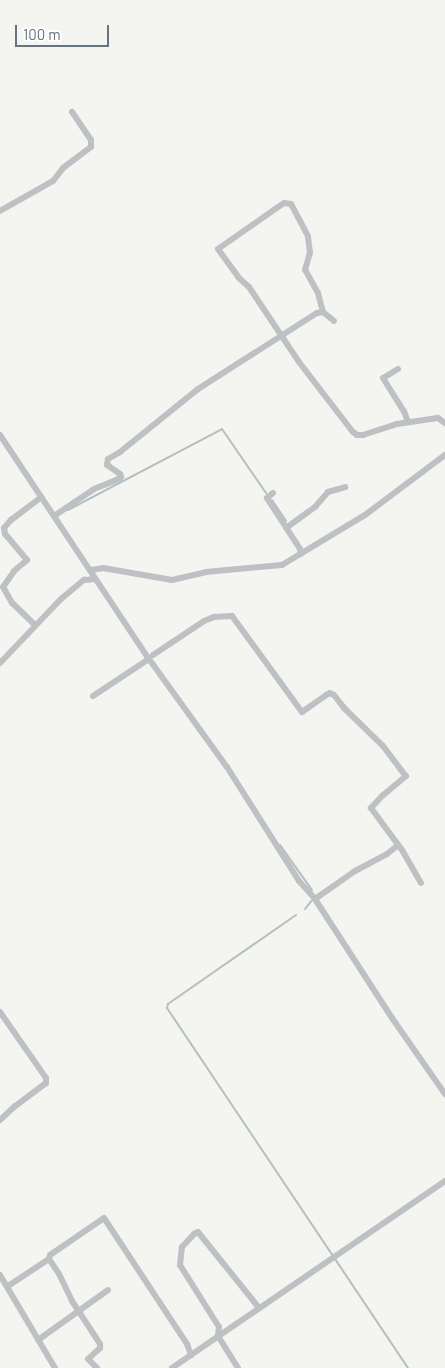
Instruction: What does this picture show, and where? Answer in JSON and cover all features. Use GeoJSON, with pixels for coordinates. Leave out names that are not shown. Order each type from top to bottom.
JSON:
{"type":"FeatureCollection","features":[{"type":"Feature","properties":{"kind":"street"},"geometry":{"type":"LineString","coordinates":[[0,211],[53,181],[62,168],[92,147],[91,140],[72,112]]}},
{"type":"Feature","properties":{"kind":"street"},"geometry":{"type":"LineString","coordinates":[[334,321],[323,312],[318,293],[305,270],[310,253],[308,236],[291,204],[284,203],[218,249],[249,287],[283,335],[298,362],[357,435],[408,422],[438,418],[445,423]]}},
{"type":"Feature","properties":{"kind":"street"},"geometry":{"type":"LineString","coordinates":[[54,516],[94,489],[119,479],[121,477],[120,474],[107,465],[108,459],[120,452],[198,389],[323,312]]}},
{"type":"Feature","properties":{"kind":"street"},"geometry":{"type":"LineString","coordinates":[[398,369],[383,378],[404,411],[408,422]]}},
{"type":"Feature","properties":{"kind":"street"},"geometry":{"type":"LineString","coordinates":[[0,436],[95,579],[227,767],[299,880],[316,899],[392,1018],[445,1094]]}},
{"type":"Feature","properties":{"kind":"street"},"geometry":{"type":"LineString","coordinates":[[90,570],[102,568],[172,580],[206,572],[282,565],[365,515],[445,455]]}},
{"type":"Feature","properties":{"kind":"street"},"geometry":{"type":"LineString","coordinates":[[286,528],[315,507],[328,492],[345,487]]}},
{"type":"Feature","properties":{"kind":"street"},"geometry":{"type":"LineString","coordinates":[[273,492],[267,498],[300,549],[301,554]]}},
{"type":"Feature","properties":{"kind":"street"},"geometry":{"type":"LineString","coordinates":[[35,625],[12,603],[2,587],[14,571],[28,560],[5,534],[4,528],[11,520],[41,497]]}},
{"type":"Feature","properties":{"kind":"street"},"geometry":{"type":"LineString","coordinates":[[0,663],[35,625],[84,580],[95,579]]}},
{"type":"Feature","properties":{"kind":"street"},"geometry":{"type":"LineString","coordinates":[[93,696],[204,621],[214,617],[232,616],[302,712],[330,693],[334,695],[344,708],[383,746],[406,776],[371,806],[421,883]]}},
{"type":"Feature","properties":{"kind":"street"},"geometry":{"type":"LineString","coordinates":[[316,899],[355,871],[383,858],[397,846]]}},
{"type":"Feature","properties":{"kind":"street"},"geometry":{"type":"LineString","coordinates":[[0,1012],[46,1078],[46,1083],[15,1106],[0,1120]]}},
{"type":"Feature","properties":{"kind":"street"},"geometry":{"type":"LineString","coordinates":[[172,1368],[445,1180]]}},
{"type":"Feature","properties":{"kind":"street"},"geometry":{"type":"LineString","coordinates":[[8,1286],[49,1259],[50,1256],[104,1218],[187,1344],[191,1355]]}},
{"type":"Feature","properties":{"kind":"street"},"geometry":{"type":"LineString","coordinates":[[238,1368],[218,1336],[219,1327],[180,1265],[182,1247],[194,1234],[198,1232],[259,1308]]}},
{"type":"Feature","properties":{"kind":"street"},"geometry":{"type":"LineString","coordinates":[[49,1259],[100,1344],[100,1348],[88,1359],[97,1368]]}},
{"type":"Feature","properties":{"kind":"street"},"geometry":{"type":"LineString","coordinates":[[0,1275],[55,1368]]}},
{"type":"Feature","properties":{"kind":"street"},"geometry":{"type":"LineString","coordinates":[[38,1340],[108,1290]]}},
{"type":"Feature","properties":{"kind":"waterway"},"geometry":{"type":"LineString","coordinates":[[68,510],[222,429],[266,493]]}},
{"type":"Feature","properties":{"kind":"waterway"},"geometry":{"type":"LineString","coordinates":[[272,500],[286,521]]}},
{"type":"Feature","properties":{"kind":"waterway"},"geometry":{"type":"LineString","coordinates":[[280,845],[312,890]]}},
{"type":"Feature","properties":{"kind":"waterway"},"geometry":{"type":"LineString","coordinates":[[305,909],[312,900]]}},
{"type":"Feature","properties":{"kind":"waterway"},"geometry":{"type":"LineString","coordinates":[[296,915],[168,1004],[167,1008],[408,1368]]}}]}
